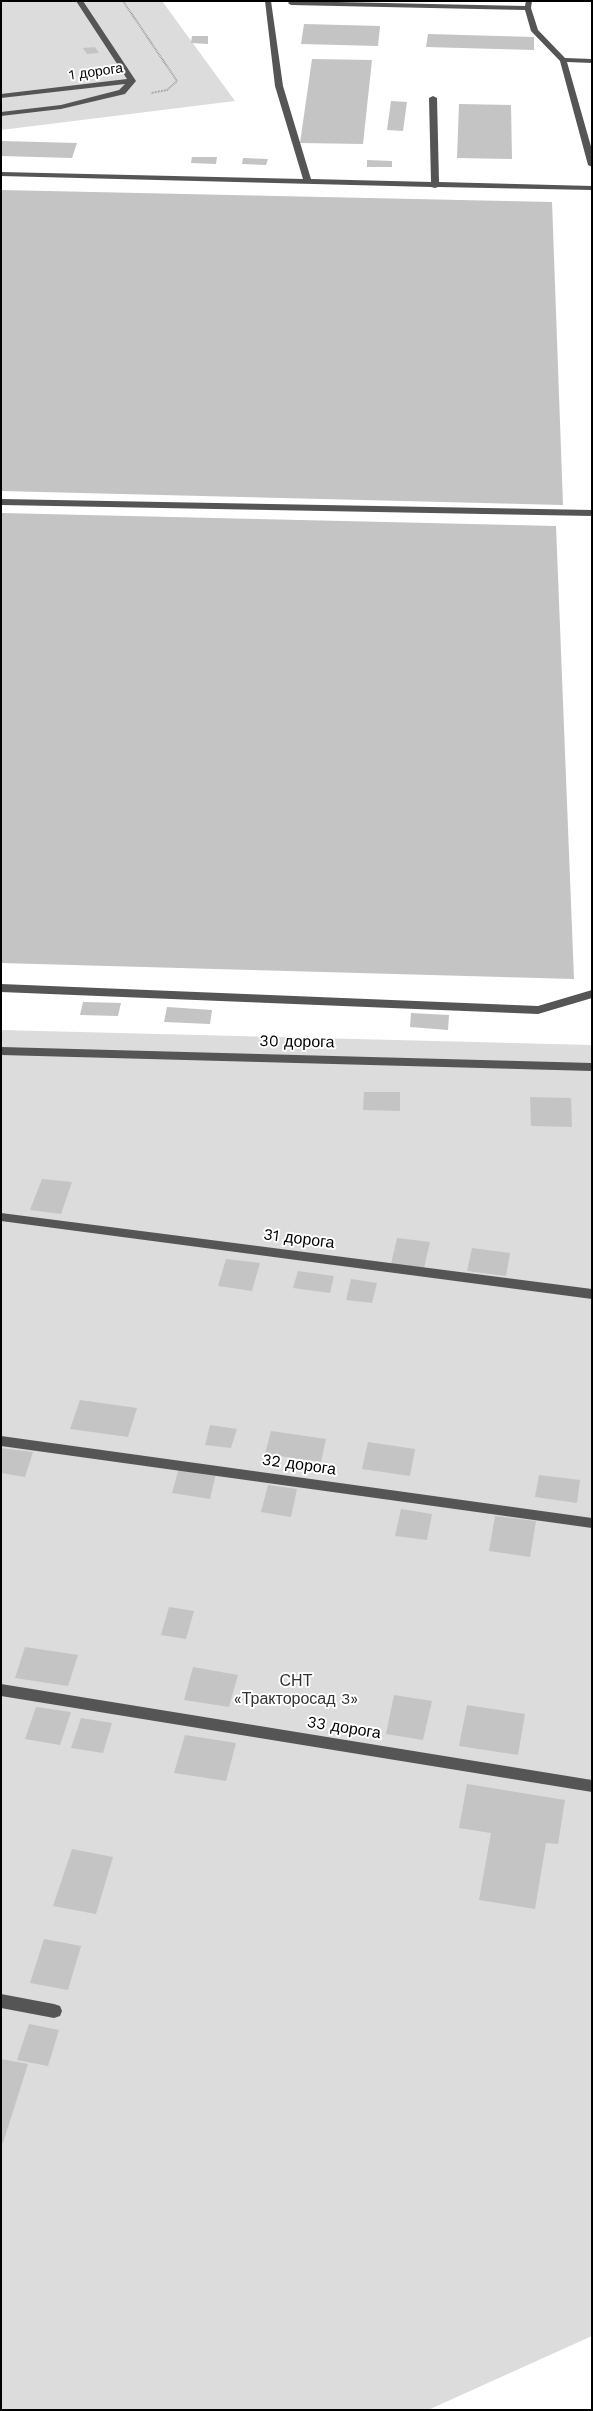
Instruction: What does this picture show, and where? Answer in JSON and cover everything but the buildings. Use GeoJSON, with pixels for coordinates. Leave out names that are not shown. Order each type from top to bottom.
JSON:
{"type":"FeatureCollection","features":[{"type":"Feature","properties":{"kind":"street","name":"1 дорога"},"geometry":{"type":"LineString","coordinates":[[1,96],[132,81],[79,1]]}},
{"type":"Feature","properties":{"kind":"street"},"geometry":{"type":"LineString","coordinates":[[268,1],[279,86],[308,182]]}},
{"type":"Feature","properties":{"kind":"street"},"geometry":{"type":"LineString","coordinates":[[291,3],[529,5],[535,31],[563,60],[592,165]]}},
{"type":"Feature","properties":{"kind":"street"},"geometry":{"type":"LineString","coordinates":[[563,60],[592,61]]}},
{"type":"Feature","properties":{"kind":"street"},"geometry":{"type":"LineString","coordinates":[[1,114],[61,107],[122,92],[132,81]]}},
{"type":"Feature","properties":{"kind":"street"},"geometry":{"type":"LineString","coordinates":[[433,98],[435,186]]}},
{"type":"Feature","properties":{"kind":"street"},"geometry":{"type":"LineString","coordinates":[[1,174],[435,186],[592,188]]}},
{"type":"Feature","properties":{"kind":"street"},"geometry":{"type":"LineString","coordinates":[[1,502],[592,513]]}},
{"type":"Feature","properties":{"kind":"street"},"geometry":{"type":"LineString","coordinates":[[1,988],[538,1010],[592,994]]}},
{"type":"Feature","properties":{"kind":"street","name":"30 дорога"},"geometry":{"type":"LineString","coordinates":[[1,1051],[592,1067]]}},
{"type":"Feature","properties":{"kind":"street","name":"31 дорога"},"geometry":{"type":"LineString","coordinates":[[1,1217],[592,1294]]}},
{"type":"Feature","properties":{"kind":"street","name":"32 дорога"},"geometry":{"type":"LineString","coordinates":[[1,1441],[592,1524]]}},
{"type":"Feature","properties":{"kind":"street","name":"33 дорога"},"geometry":{"type":"LineString","coordinates":[[1,1690],[592,1786]]}},
{"type":"Feature","properties":{"kind":"street"},"geometry":{"type":"LineString","coordinates":[[1,2000],[54,2011]]}},
{"type":"Feature","properties":{"kind":"green space"},"geometry":{"type":"Polygon","coordinates":[[[1,1],[162,1],[235,101],[1,130],[1,1]]]}},
{"type":"Feature","properties":{"kind":"green space","name":"СНТ «Тракторосад 3»"},"geometry":{"type":"Polygon","coordinates":[[[1,1030],[592,1045],[592,2336],[428,2410],[1,2410],[1,1030]]]}}]}
